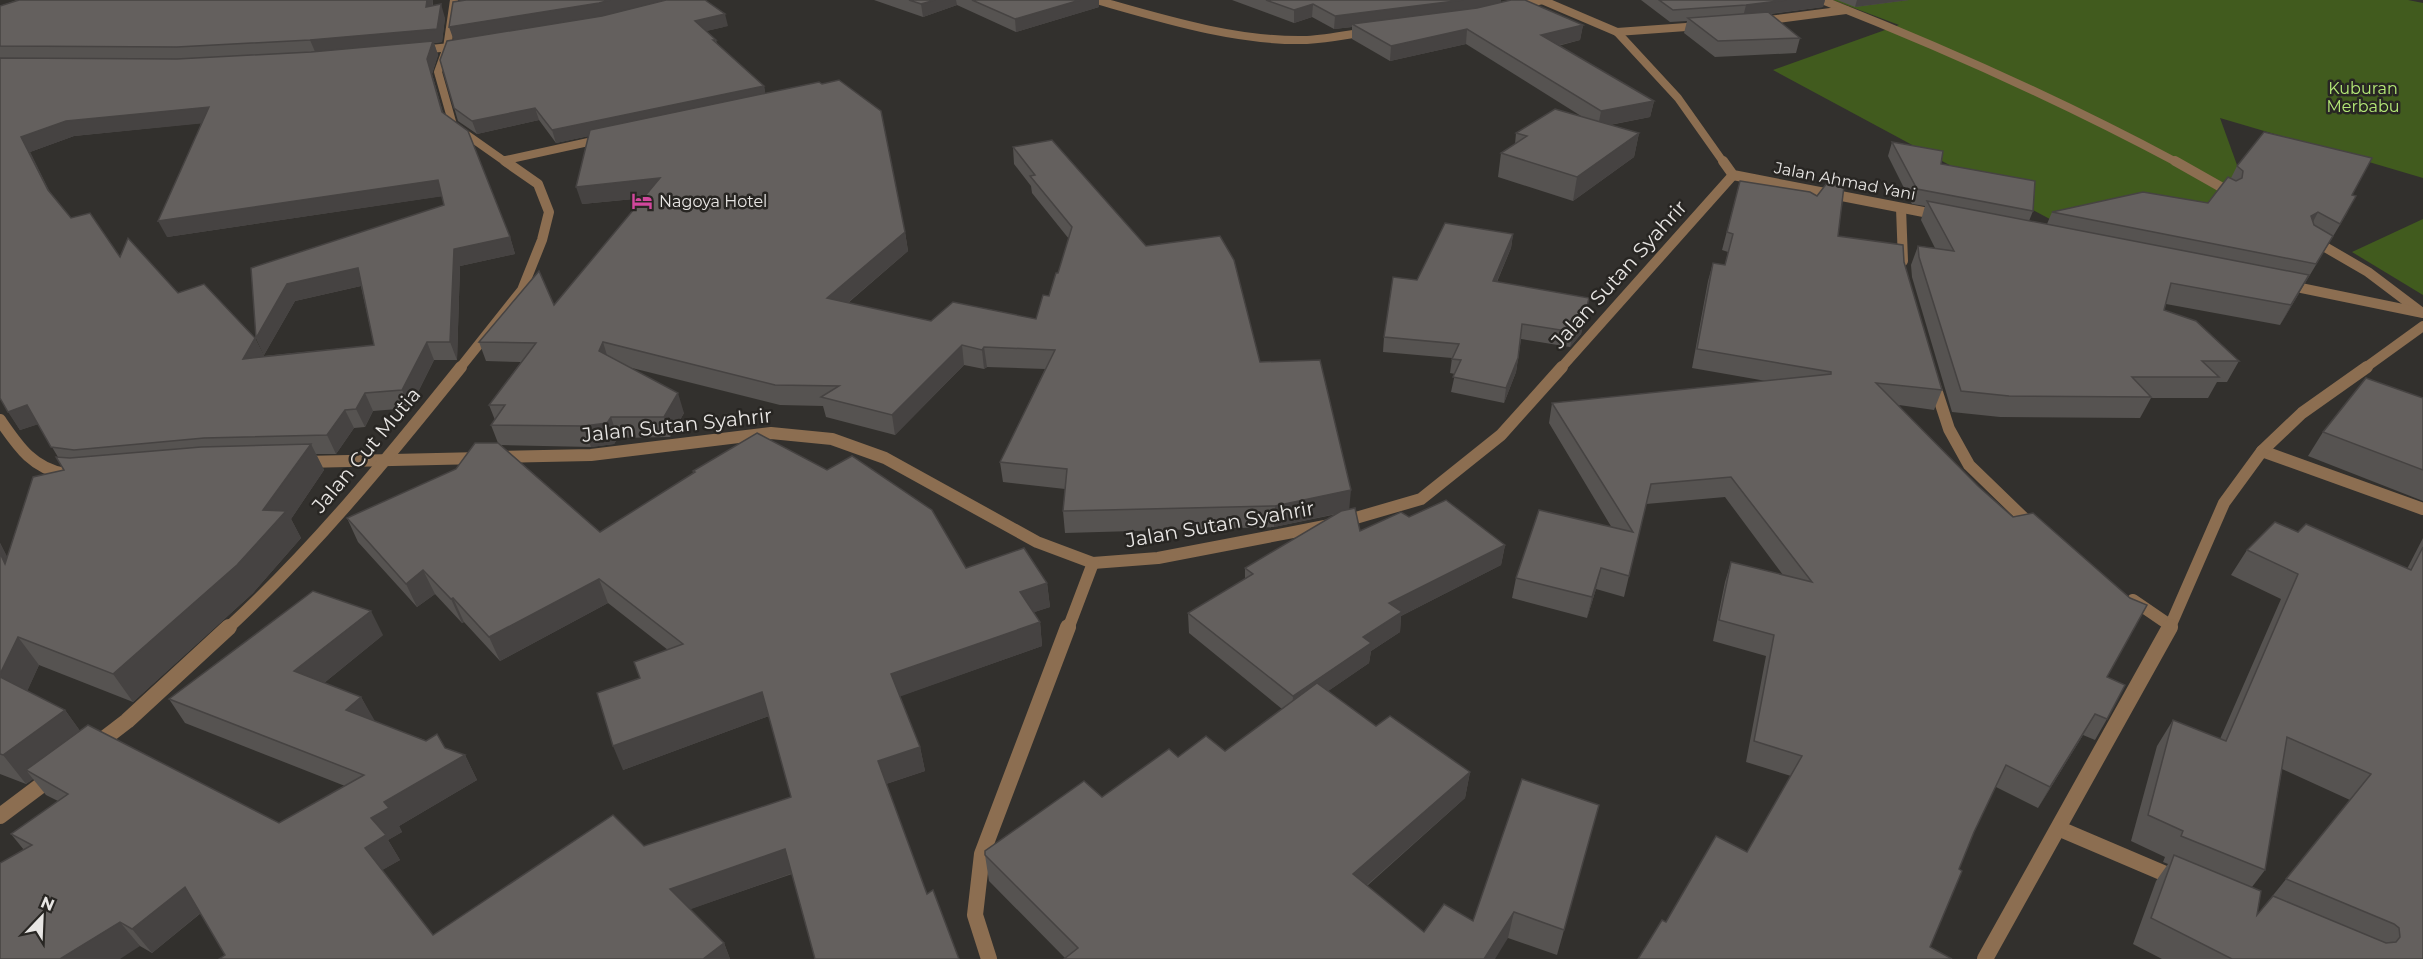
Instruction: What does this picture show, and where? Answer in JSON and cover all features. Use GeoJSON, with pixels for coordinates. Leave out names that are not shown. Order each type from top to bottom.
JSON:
{"type":"FeatureCollection","features":[{"type":"Feature","properties":{"kind":"street","name":"Jalan Cut Mutia"},"geometry":{"type":"LineString","coordinates":[[91,748],[128,720],[276,584],[386,460],[522,290],[542,240],[549,212],[538,184],[453,125],[438,72],[447,48],[454,0]]}},
{"type":"Feature","properties":{"kind":"street"},"geometry":{"type":"LineString","coordinates":[[1096,0],[1133,11],[1227,31],[1288,39],[1299,40],[1379,30]]}},
{"type":"Feature","properties":{"kind":"street"},"geometry":{"type":"LineString","coordinates":[[1509,9],[1543,0],[1617,32],[1678,98],[1733,175]]}},
{"type":"Feature","properties":{"kind":"street"},"geometry":{"type":"LineString","coordinates":[[1822,0],[1936,45],[2074,109],[2171,158],[2228,191]]}},
{"type":"Feature","properties":{"kind":"street"},"geometry":{"type":"LineString","coordinates":[[1755,21],[1847,10]]}},
{"type":"Feature","properties":{"kind":"street"},"geometry":{"type":"LineString","coordinates":[[1617,32],[1709,25]]}},
{"type":"Feature","properties":{"kind":"street"},"geometry":{"type":"LineString","coordinates":[[411,51],[469,44]]}},
{"type":"Feature","properties":{"kind":"street"},"geometry":{"type":"LineString","coordinates":[[506,160],[610,138]]}},
{"type":"Feature","properties":{"kind":"street","name":"Jalan Ahmad Yani"},"geometry":{"type":"LineString","coordinates":[[1733,175],[1955,218]]}},
{"type":"Feature","properties":{"kind":"street","name":"Jalan Sutan Syahrir"},"geometry":{"type":"LineString","coordinates":[[294,462],[591,455],[771,433],[832,439],[885,458],[1037,542],[1094,563],[1158,558],[1335,524],[1421,499],[1501,435],[1733,175]]}},
{"type":"Feature","properties":{"kind":"street"},"geometry":{"type":"LineString","coordinates":[[1901,208],[1905,278]]}},
{"type":"Feature","properties":{"kind":"street"},"geometry":{"type":"LineString","coordinates":[[2308,237],[2367,272],[2422,317]]}},
{"type":"Feature","properties":{"kind":"street"},"geometry":{"type":"LineString","coordinates":[[2282,284],[2422,317]]}},
{"type":"Feature","properties":{"kind":"street"},"geometry":{"type":"LineString","coordinates":[[1985,959],[2060,829],[2171,626],[2224,503],[2262,451],[2302,413],[2422,317]]}},
{"type":"Feature","properties":{"kind":"street"},"geometry":{"type":"LineString","coordinates":[[1929,367],[1949,429],[1969,465],[2038,531]]}},
{"type":"Feature","properties":{"kind":"street"},"geometry":{"type":"LineString","coordinates":[[0,420],[24,454],[48,472],[77,476]]}},
{"type":"Feature","properties":{"kind":"street"},"geometry":{"type":"LineString","coordinates":[[2262,451],[2423,509]]}},
{"type":"Feature","properties":{"kind":"street"},"geometry":{"type":"LineString","coordinates":[[989,959],[975,915],[982,854],[1094,563]]}},
{"type":"Feature","properties":{"kind":"street"},"geometry":{"type":"LineString","coordinates":[[2123,593],[2171,626]]}},
{"type":"Feature","properties":{"kind":"street"},"geometry":{"type":"LineString","coordinates":[[0,816],[64,768]]}},
{"type":"Feature","properties":{"kind":"street"},"geometry":{"type":"LineString","coordinates":[[2060,829],[2191,885]]}},
{"type":"Feature","properties":{"kind":"green space","name":"Kuburan Merbabu"},"geometry":{"type":"Polygon","coordinates":[[[1833,0],[2408,0],[2423,3],[2423,178],[2220,118],[2254,212],[2061,225],[1773,70],[1899,25],[1833,0]]]}},
{"type":"Feature","properties":{"kind":"green space"},"geometry":{"type":"Polygon","coordinates":[[[2423,219],[2423,295],[2352,252],[2423,219]]]}},
{"type":"Feature","properties":{"kind":"building"},"geometry":{"type":"Polygon","coordinates":[[[19,0],[427,0],[426,7],[441,4],[437,29],[310,40],[177,47],[0,46],[0,6],[19,0]]]}},
{"type":"Feature","properties":{"kind":"building"},"geometry":{"type":"Polygon","coordinates":[[[466,0],[610,0],[449,27],[453,2],[466,0]]]}},
{"type":"Feature","properties":{"kind":"building"},"geometry":{"type":"Polygon","coordinates":[[[666,0],[705,0],[725,14],[695,21],[764,86],[552,130],[535,108],[472,121],[454,108],[440,60],[447,41],[602,16],[666,0]]]}},
{"type":"Feature","properties":{"kind":"building"},"geometry":{"type":"Polygon","coordinates":[[[909,0],[935,0],[921,4],[909,0]]]}},
{"type":"Feature","properties":{"kind":"building"},"geometry":{"type":"Polygon","coordinates":[[[972,0],[1080,0],[1015,19],[972,0]]]}},
{"type":"Feature","properties":{"kind":"building"},"geometry":{"type":"Polygon","coordinates":[[[1266,0],[1463,0],[1335,16],[1313,4],[1294,10],[1266,0]]]}},
{"type":"Feature","properties":{"kind":"building"},"geometry":{"type":"Polygon","coordinates":[[[1511,0],[1525,0],[1583,25],[1541,35],[1654,101],[1601,111],[1467,29],[1391,46],[1352,24],[1477,8],[1511,0]]]}},
{"type":"Feature","properties":{"kind":"building"},"geometry":{"type":"Polygon","coordinates":[[[1659,0],[1786,0],[1673,10],[1659,0]]]}},
{"type":"Feature","properties":{"kind":"building"},"geometry":{"type":"Polygon","coordinates":[[[1768,12],[1800,38],[1718,41],[1688,18],[1768,12]]]}},
{"type":"Feature","properties":{"kind":"building"},"geometry":{"type":"Polygon","coordinates":[[[433,41],[427,59],[442,112],[468,131],[510,237],[454,249],[450,342],[427,342],[402,390],[365,393],[356,409],[345,410],[327,435],[204,438],[74,450],[51,447],[27,405],[8,412],[0,398],[0,58],[177,59],[311,52],[433,41]],[[209,107],[66,121],[21,137],[48,190],[71,218],[90,213],[120,257],[128,238],[178,293],[204,284],[255,338],[243,359],[374,345],[358,268],[287,284],[256,338],[251,268],[444,205],[438,180],[158,221],[209,107]]]}},
{"type":"Feature","properties":{"kind":"building"},"geometry":{"type":"Polygon","coordinates":[[[839,80],[881,111],[905,232],[827,298],[931,321],[953,302],[1036,319],[1043,295],[1049,296],[1056,273],[1058,273],[1072,227],[1030,176],[1035,175],[1013,147],[1052,140],[1146,246],[1220,236],[1234,260],[1260,362],[1320,360],[1351,490],[1275,506],[1063,511],[1067,469],[1000,462],[1055,350],[984,347],[982,350],[962,345],[892,415],[821,397],[839,386],[775,385],[603,342],[599,351],[678,393],[664,417],[611,417],[607,423],[584,426],[491,425],[505,405],[489,405],[536,343],[479,342],[539,271],[554,305],[660,178],[576,187],[590,130],[819,82],[822,84],[839,80]]]}},
{"type":"Feature","properties":{"kind":"building"},"geometry":{"type":"Polygon","coordinates":[[[1555,109],[1639,133],[1577,177],[1501,153],[1527,136],[1516,133],[1555,109]]]}},
{"type":"Feature","properties":{"kind":"building"},"geometry":{"type":"Polygon","coordinates":[[[2264,132],[2372,158],[2352,195],[2356,196],[2340,224],[2318,212],[2311,216],[2314,225],[2333,236],[2316,264],[2052,212],[2143,192],[2208,203],[2228,177],[2236,181],[2242,178],[2243,171],[2237,166],[2264,132]]]}},
{"type":"Feature","properties":{"kind":"building"},"geometry":{"type":"Polygon","coordinates":[[[1892,142],[1943,151],[1941,164],[2035,181],[2033,211],[1917,189],[1892,142]]]}},
{"type":"Feature","properties":{"kind":"building"},"geometry":{"type":"Polygon","coordinates":[[[1740,181],[1810,192],[1817,196],[1827,183],[1844,186],[1838,236],[1903,245],[1904,262],[1942,390],[1876,383],[1978,486],[2013,517],[2033,513],[2130,598],[2147,605],[2107,677],[2125,685],[2107,719],[2095,714],[2050,787],[2006,765],[1974,832],[1959,869],[1962,871],[1930,947],[1952,959],[1638,959],[1662,920],[1666,922],[1716,836],[1747,852],[1802,756],[1754,741],[1774,635],[1719,620],[1731,562],[1812,582],[1731,477],[1651,484],[1629,576],[1601,568],[1592,597],[1516,578],[1539,510],[1633,532],[1552,403],[1831,374],[1831,372],[1697,349],[1713,263],[1725,265],[1733,234],[1727,232],[1740,181]]]}},
{"type":"Feature","properties":{"kind":"building"},"geometry":{"type":"Polygon","coordinates":[[[1927,201],[2309,275],[2291,305],[2171,283],[2164,310],[2196,321],[2239,361],[2202,361],[2219,377],[2132,377],[2151,397],[2009,396],[1961,391],[1919,257],[1918,246],[1954,251],[1927,201]]]}},
{"type":"Feature","properties":{"kind":"building"},"geometry":{"type":"Polygon","coordinates":[[[1445,223],[1513,234],[1493,281],[1589,298],[1584,320],[1573,332],[1522,324],[1518,358],[1506,388],[1453,377],[1461,360],[1452,359],[1459,344],[1384,337],[1393,277],[1417,280],[1445,223]]]}},
{"type":"Feature","properties":{"kind":"building"},"geometry":{"type":"Polygon","coordinates":[[[2366,378],[2423,398],[2423,470],[2323,432],[2366,378]]]}},
{"type":"Feature","properties":{"kind":"building"},"geometry":{"type":"Polygon","coordinates":[[[757,433],[827,470],[852,456],[932,510],[966,568],[1024,548],[1047,583],[1020,592],[1040,622],[891,674],[920,747],[878,761],[927,894],[933,890],[959,959],[815,959],[785,849],[670,889],[724,943],[703,959],[219,959],[225,955],[185,887],[132,929],[120,922],[60,959],[0,959],[0,863],[32,845],[11,834],[68,794],[26,770],[88,725],[279,823],[364,775],[169,699],[313,591],[371,611],[294,671],[361,697],[346,710],[426,741],[437,734],[445,748],[465,755],[384,802],[389,808],[371,818],[386,835],[365,848],[433,935],[613,815],[644,846],[791,797],[762,692],[613,746],[597,693],[640,678],[634,662],[683,644],[599,579],[489,637],[423,570],[406,584],[347,518],[456,469],[475,443],[498,443],[600,532],[695,472],[693,471],[757,433]]]}},
{"type":"Feature","properties":{"kind":"building"},"geometry":{"type":"Polygon","coordinates":[[[311,444],[263,510],[286,511],[237,565],[113,674],[18,637],[0,674],[0,553],[5,564],[33,477],[64,470],[56,457],[70,458],[201,447],[311,444]]]}},
{"type":"Feature","properties":{"kind":"building"},"geometry":{"type":"Polygon","coordinates":[[[1446,500],[1505,545],[1389,603],[1402,612],[1363,637],[1371,643],[1293,696],[1188,613],[1253,574],[1245,568],[1341,511],[1355,508],[1360,531],[1401,512],[1409,517],[1446,500]]]}},
{"type":"Feature","properties":{"kind":"building"},"geometry":{"type":"Polygon","coordinates":[[[2275,522],[2298,532],[2306,524],[2411,570],[2423,547],[2423,959],[2232,959],[2151,918],[2174,855],[2261,891],[2257,915],[2273,896],[2386,943],[2396,942],[2400,937],[2399,928],[2394,924],[2286,879],[2371,774],[2287,737],[2265,870],[2181,836],[2183,831],[2148,815],[2173,720],[2226,741],[2298,574],[2247,550],[2275,522]]]}},
{"type":"Feature","properties":{"kind":"building"},"geometry":{"type":"Polygon","coordinates":[[[0,677],[65,710],[3,755],[0,754],[0,677]]]}},
{"type":"Feature","properties":{"kind":"building"},"geometry":{"type":"Polygon","coordinates":[[[1317,683],[1376,726],[1390,716],[1470,772],[1353,874],[1424,932],[1444,904],[1473,921],[1522,779],[1599,805],[1564,930],[1514,912],[1484,959],[1064,959],[1078,948],[985,855],[985,851],[1084,781],[1102,797],[1169,749],[1178,757],[1206,736],[1225,751],[1317,683]]]}},
{"type":"Feature","properties":{"kind":"place","name":"Nagoya Hotel"},"geometry":{"type":"Point","coordinates":[642,201]}}]}
